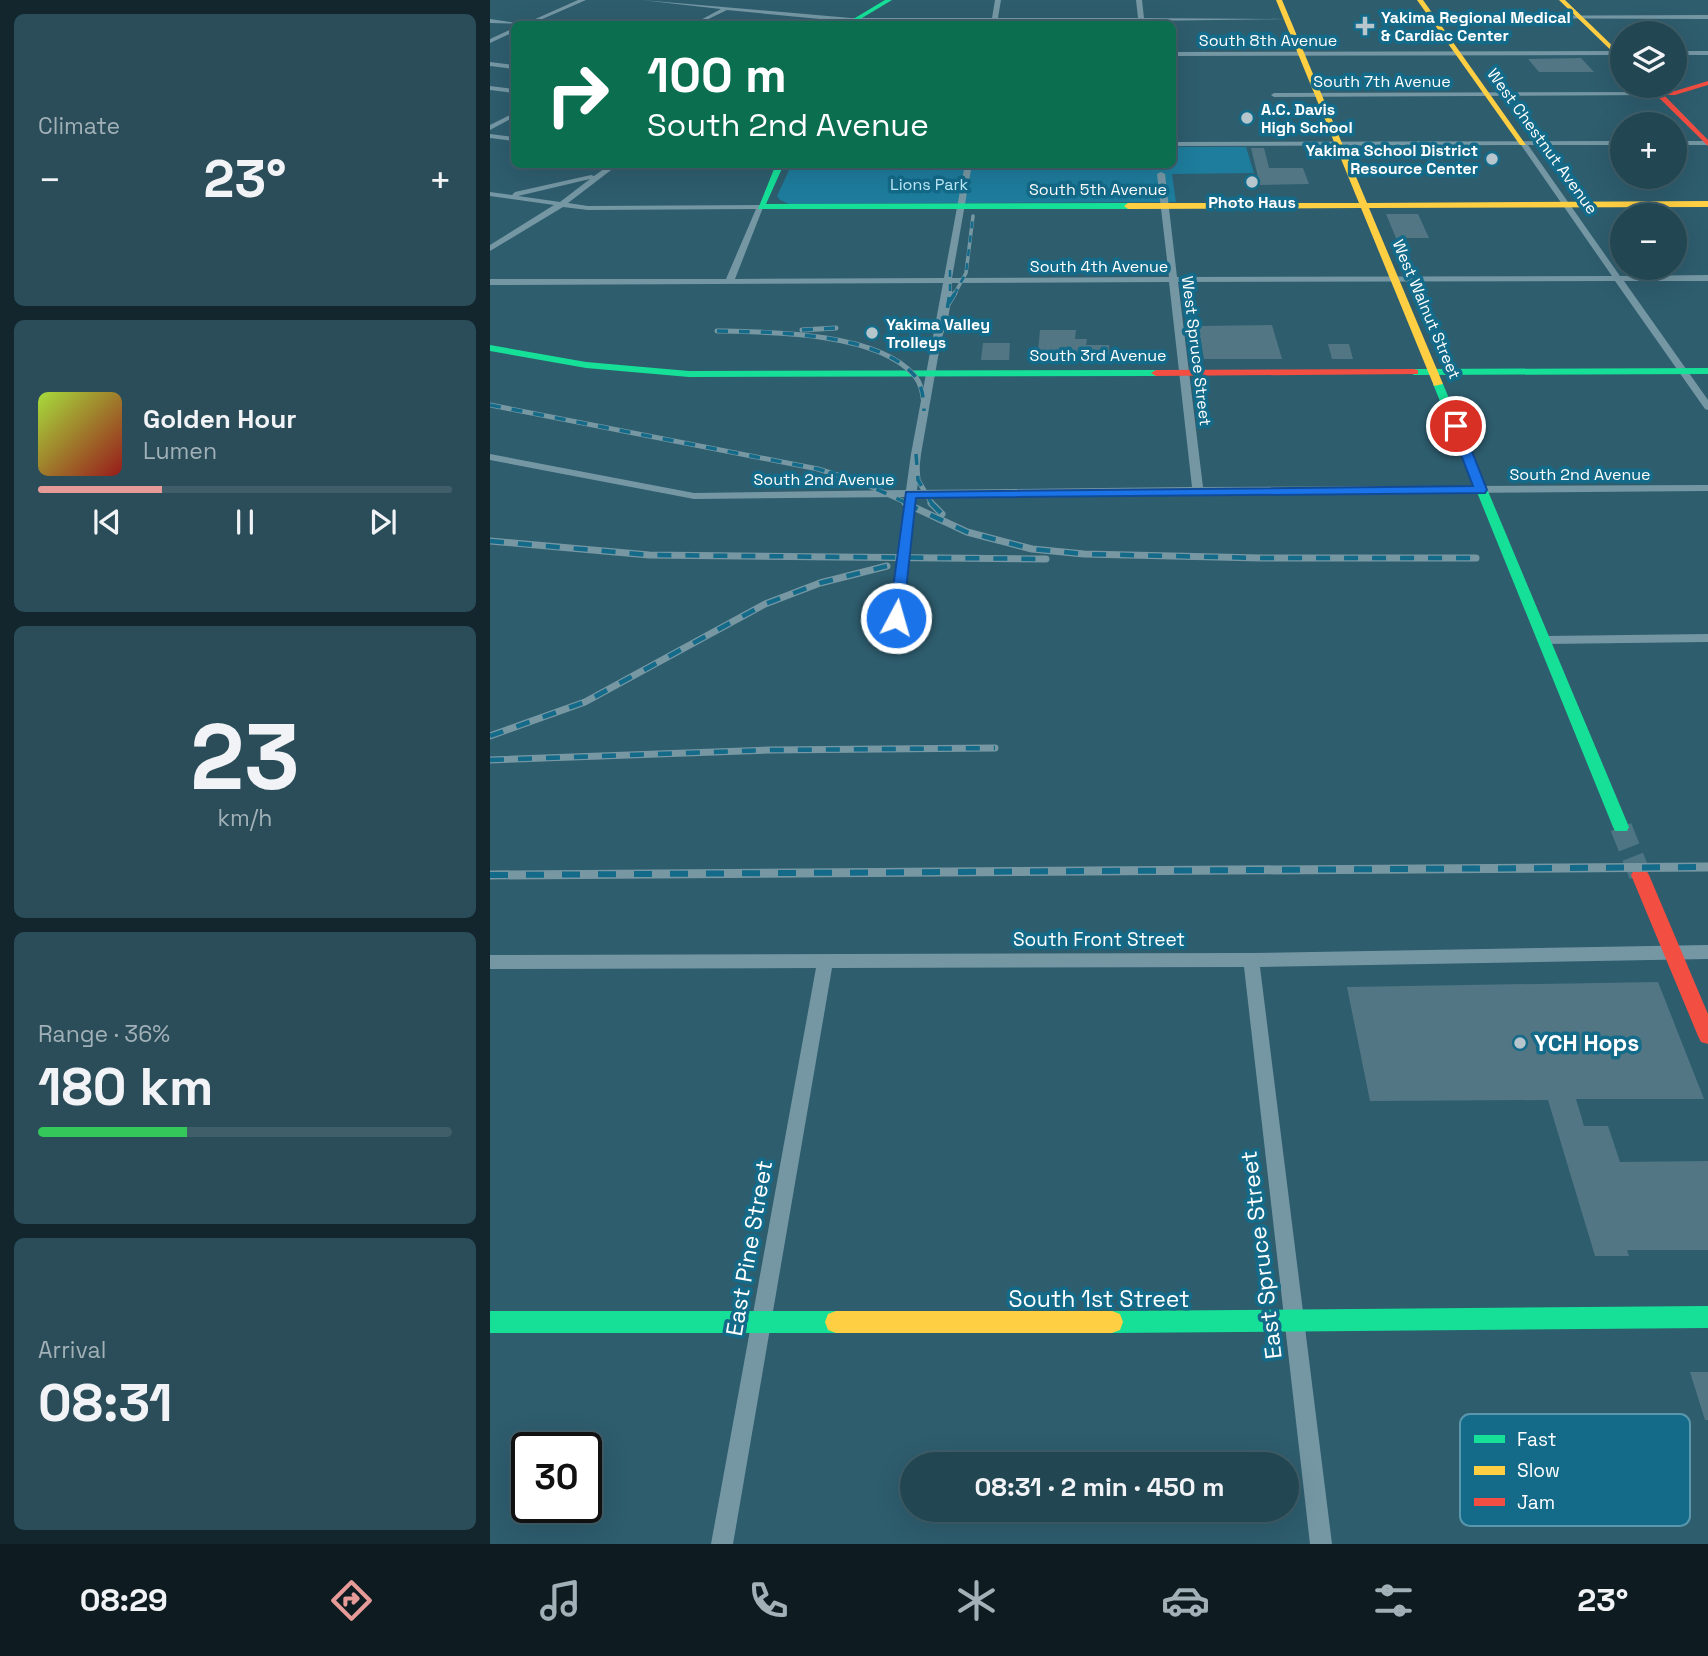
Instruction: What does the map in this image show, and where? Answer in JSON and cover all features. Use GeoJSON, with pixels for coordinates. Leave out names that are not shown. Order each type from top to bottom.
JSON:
{"type":"FeatureCollection","features":[{"type":"Feature","properties":{"kind":"street"},"geometry":{"type":"LineString","coordinates":[[532,21],[583,0]]}},
{"type":"Feature","properties":{"kind":"street"},"geometry":{"type":"LineString","coordinates":[[644,0],[841,21]]}},
{"type":"Feature","properties":{"kind":"street"},"geometry":{"type":"LineString","coordinates":[[852,21],[889,0]]}},
{"type":"Feature","properties":{"kind":"street"},"geometry":{"type":"LineString","coordinates":[[994,21],[998,0]]}},
{"type":"Feature","properties":{"kind":"street"},"geometry":{"type":"LineString","coordinates":[[1139,0],[1142,21]]}},
{"type":"Feature","properties":{"kind":"street","name":"West Walnut Street"},"geometry":{"type":"LineString","coordinates":[[1279,0],[1394,280],[1435,371],[1481,490],[1620,827]]}},
{"type":"Feature","properties":{"kind":"street","name":"West Chestnut Avenue"},"geometry":{"type":"LineString","coordinates":[[1420,0],[1610,265]]}},
{"type":"Feature","properties":{"kind":"street"},"geometry":{"type":"LineString","coordinates":[[1562,0],[1610,46]]}},
{"type":"Feature","properties":{"kind":"street"},"geometry":{"type":"LineString","coordinates":[[701,21],[727,8]]}},
{"type":"Feature","properties":{"kind":"street"},"geometry":{"type":"LineString","coordinates":[[1433,18],[1708,17]]}},
{"type":"Feature","properties":{"kind":"street"},"geometry":{"type":"LineString","coordinates":[[1176,21],[1287,19]]}},
{"type":"Feature","properties":{"kind":"street"},"geometry":{"type":"LineString","coordinates":[[490,21],[511,23]]}},
{"type":"Feature","properties":{"kind":"street"},"geometry":{"type":"LineString","coordinates":[[490,41],[511,31]]}},
{"type":"Feature","properties":{"kind":"street"},"geometry":{"type":"LineString","coordinates":[[1687,53],[1708,53]]}},
{"type":"Feature","properties":{"kind":"street","name":"South 8th Avenue"},"geometry":{"type":"LineString","coordinates":[[1176,54],[1610,55]]}},
{"type":"Feature","properties":{"kind":"street"},"geometry":{"type":"LineString","coordinates":[[490,64],[511,67]]}},
{"type":"Feature","properties":{"kind":"street"},"geometry":{"type":"LineString","coordinates":[[490,88],[511,91]]}},
{"type":"Feature","properties":{"kind":"street"},"geometry":{"type":"LineString","coordinates":[[1687,89],[1706,88]]}},
{"type":"Feature","properties":{"kind":"street","name":"South 7th Avenue"},"geometry":{"type":"LineString","coordinates":[[1274,95],[1610,92]]}},
{"type":"Feature","properties":{"kind":"street"},"geometry":{"type":"LineString","coordinates":[[1668,98],[1708,143]]}},
{"type":"Feature","properties":{"kind":"street"},"geometry":{"type":"LineString","coordinates":[[490,128],[511,117]]}},
{"type":"Feature","properties":{"kind":"street"},"geometry":{"type":"LineString","coordinates":[[490,136],[511,139]]}},
{"type":"Feature","properties":{"kind":"street"},"geometry":{"type":"LineString","coordinates":[[1176,144],[1610,143]]}},
{"type":"Feature","properties":{"kind":"street"},"geometry":{"type":"LineString","coordinates":[[1687,143],[1708,143]]}},
{"type":"Feature","properties":{"kind":"street"},"geometry":{"type":"LineString","coordinates":[[490,249],[560,205],[609,168]]}},
{"type":"Feature","properties":{"kind":"street"},"geometry":{"type":"LineString","coordinates":[[730,280],[778,168]]}},
{"type":"Feature","properties":{"kind":"street"},"geometry":{"type":"LineString","coordinates":[[896,618],[916,454],[969,168]]}},
{"type":"Feature","properties":{"kind":"street","name":"West Spruce Street"},"geometry":{"type":"LineString","coordinates":[[1161,174],[1171,280],[1198,490]]}},
{"type":"Feature","properties":{"kind":"street"},"geometry":{"type":"LineString","coordinates":[[490,200],[596,176]]}},
{"type":"Feature","properties":{"kind":"street","name":"South 5th Avenue"},"geometry":{"type":"LineString","coordinates":[[490,194],[588,208],[1708,204]]}},
{"type":"Feature","properties":{"kind":"street","name":"South 4th Avenue"},"geometry":{"type":"LineString","coordinates":[[490,282],[1610,278]]}},
{"type":"Feature","properties":{"kind":"street","name":"South 4th Avenue"},"geometry":{"type":"LineString","coordinates":[[1687,278],[1708,278]]}},
{"type":"Feature","properties":{"kind":"street","name":"West Chestnut Avenue"},"geometry":{"type":"LineString","coordinates":[[1620,280],[1708,407]]}},
{"type":"Feature","properties":{"kind":"street","name":"South 3rd Avenue"},"geometry":{"type":"LineString","coordinates":[[490,348],[586,365],[689,374],[1708,371]]}},
{"type":"Feature","properties":{"kind":"street","name":"South 2nd Avenue"},"geometry":{"type":"LineString","coordinates":[[490,457],[686,496],[1708,488]]}},
{"type":"Feature","properties":{"kind":"street"},"geometry":{"type":"LineString","coordinates":[[1545,640],[1708,638]]}},
{"type":"Feature","properties":{"kind":"street"},"geometry":{"type":"LineString","coordinates":[[1640,875],[1708,1037]]}},
{"type":"Feature","properties":{"kind":"street","name":"South Front Street"},"geometry":{"type":"LineString","coordinates":[[490,962],[1251,960],[1708,952]]}},
{"type":"Feature","properties":{"kind":"street","name":"East Spruce Street"},"geometry":{"type":"LineString","coordinates":[[1251,960],[1321,1544]]}},
{"type":"Feature","properties":{"kind":"street","name":"East Pine Street"},"geometry":{"type":"LineString","coordinates":[[722,1544],[825,961]]}},
{"type":"Feature","properties":{"kind":"street","name":"South 1st Street"},"geometry":{"type":"LineString","coordinates":[[490,1322],[1293,1322],[1708,1317]]}},
{"type":"Feature","properties":{"kind":"green space","name":"Lions Park"},"geometry":{"type":"Polygon","coordinates":[[[1176,147],[1246,147],[1254,173],[1172,174],[1176,202],[789,204],[777,196],[790,168],[1176,168],[1176,147]]]}},
{"type":"Feature","properties":{"kind":"building"},"geometry":{"type":"Polygon","coordinates":[[[1581,58],[1594,72],[1539,72],[1528,59],[1581,58]]]}},
{"type":"Feature","properties":{"kind":"building"},"geometry":{"type":"Polygon","coordinates":[[[1251,148],[1264,148],[1269,168],[1303,168],[1309,184],[1260,185],[1251,148]]]}},
{"type":"Feature","properties":{"kind":"building"},"geometry":{"type":"Polygon","coordinates":[[[1386,214],[1418,214],[1429,238],[1396,238],[1386,214]]]}},
{"type":"Feature","properties":{"kind":"building"},"geometry":{"type":"Polygon","coordinates":[[[1272,325],[1282,359],[1204,359],[1198,326],[1272,325]]]}},
{"type":"Feature","properties":{"kind":"building"},"geometry":{"type":"Polygon","coordinates":[[[1040,330],[1076,330],[1075,339],[1087,339],[1086,345],[1109,345],[1110,360],[1087,360],[1086,354],[1038,353],[1040,330]]]}},
{"type":"Feature","properties":{"kind":"building"},"geometry":{"type":"Polygon","coordinates":[[[983,343],[1010,343],[1009,360],[981,360],[983,343]]]}},
{"type":"Feature","properties":{"kind":"building"},"geometry":{"type":"Polygon","coordinates":[[[1328,344],[1349,344],[1353,359],[1332,359],[1328,344]]]}},
{"type":"Feature","properties":{"kind":"building","name":"YCH Hops"},"geometry":{"type":"Polygon","coordinates":[[[1658,982],[1704,1099],[1576,1099],[1584,1126],[1608,1126],[1620,1162],[1708,1161],[1708,1250],[1627,1250],[1629,1256],[1595,1256],[1548,1100],[1370,1101],[1347,987],[1658,982]]]}},
{"type":"Feature","properties":{"kind":"building"},"geometry":{"type":"Polygon","coordinates":[[[1690,1372],[1708,1372],[1708,1420],[1705,1420],[1690,1372]]]}},
{"type":"Feature","properties":{"kind":"tunnel"},"geometry":{"type":"LineString","coordinates":[[1621,827],[1640,875]]}},
{"type":"Feature","properties":{"kind":"railway"},"geometry":{"type":"LineString","coordinates":[[954,295],[966,273],[973,216]]}},
{"type":"Feature","properties":{"kind":"railway"},"geometry":{"type":"LineString","coordinates":[[950,270],[950,293]]}},
{"type":"Feature","properties":{"kind":"railway"},"geometry":{"type":"LineString","coordinates":[[935,350],[945,321],[950,293]]}},
{"type":"Feature","properties":{"kind":"railway"},"geometry":{"type":"LineString","coordinates":[[949,303],[955,293]]}},
{"type":"Feature","properties":{"kind":"railway"},"geometry":{"type":"LineString","coordinates":[[802,330],[836,328]]}},
{"type":"Feature","properties":{"kind":"railway"},"geometry":{"type":"LineString","coordinates":[[717,331],[822,337],[875,350],[897,361],[914,375],[922,392],[924,411]]}},
{"type":"Feature","properties":{"kind":"railway"},"geometry":{"type":"LineString","coordinates":[[490,405],[818,469],[863,483],[909,504]]}},
{"type":"Feature","properties":{"kind":"railway"},"geometry":{"type":"LineString","coordinates":[[916,454],[918,480],[932,504]]}},
{"type":"Feature","properties":{"kind":"railway"},"geometry":{"type":"LineString","coordinates":[[905,503],[967,532],[1032,549],[1084,554],[1261,558],[1476,558]]}},
{"type":"Feature","properties":{"kind":"railway"},"geometry":{"type":"LineString","coordinates":[[932,504],[942,514]]}},
{"type":"Feature","properties":{"kind":"railway"},"geometry":{"type":"LineString","coordinates":[[490,541],[649,555],[1046,559]]}},
{"type":"Feature","properties":{"kind":"railway"},"geometry":{"type":"LineString","coordinates":[[490,736],[585,702],[765,604],[820,583],[887,566]]}},
{"type":"Feature","properties":{"kind":"railway"},"geometry":{"type":"LineString","coordinates":[[490,760],[770,750],[995,748]]}},
{"type":"Feature","properties":{"kind":"railway"},"geometry":{"type":"LineString","coordinates":[[490,875],[1708,867]]}},
{"type":"Feature","properties":{"kind":"traffic: fast"},"geometry":{"type":"LineString","coordinates":[[853,21],[889,0]]}},
{"type":"Feature","properties":{"kind":"traffic: fast"},"geometry":{"type":"LineString","coordinates":[[778,168],[761,207],[1128,206]]}},
{"type":"Feature","properties":{"kind":"traffic: fast"},"geometry":{"type":"LineString","coordinates":[[490,348],[586,365],[689,374],[1156,373]]}},
{"type":"Feature","properties":{"kind":"traffic: fast"},"geometry":{"type":"LineString","coordinates":[[1414,372],[1708,371]]}},
{"type":"Feature","properties":{"kind":"traffic: fast"},"geometry":{"type":"LineString","coordinates":[[1438,384],[1621,827]]}},
{"type":"Feature","properties":{"kind":"traffic: fast"},"geometry":{"type":"LineString","coordinates":[[1112,1322],[1708,1317]]}},
{"type":"Feature","properties":{"kind":"traffic: fast"},"geometry":{"type":"LineString","coordinates":[[490,1322],[836,1322]]}},
{"type":"Feature","properties":{"kind":"traffic: slow"},"geometry":{"type":"LineString","coordinates":[[1279,0],[1438,384]]}},
{"type":"Feature","properties":{"kind":"traffic: slow"},"geometry":{"type":"LineString","coordinates":[[1420,0],[1523,143]]}},
{"type":"Feature","properties":{"kind":"traffic: slow"},"geometry":{"type":"LineString","coordinates":[[1562,0],[1610,47]]}},
{"type":"Feature","properties":{"kind":"traffic: slow"},"geometry":{"type":"LineString","coordinates":[[1128,206],[1708,204]]}},
{"type":"Feature","properties":{"kind":"traffic: slow"},"geometry":{"type":"LineString","coordinates":[[836,1322],[1112,1322]]}},
{"type":"Feature","properties":{"kind":"traffic: jam"},"geometry":{"type":"LineString","coordinates":[[1687,89],[1708,83]]}},
{"type":"Feature","properties":{"kind":"traffic: jam"},"geometry":{"type":"LineString","coordinates":[[1663,98],[1708,144]]}},
{"type":"Feature","properties":{"kind":"traffic: jam"},"geometry":{"type":"LineString","coordinates":[[1156,373],[1414,372]]}},
{"type":"Feature","properties":{"kind":"traffic: jam"},"geometry":{"type":"LineString","coordinates":[[1640,875],[1708,1036]]}},
{"type":"Feature","properties":{"kind":"place","name":"Yakima Regional Medical & Cardiac Center"},"geometry":{"type":"Point","coordinates":[1365,26]}},
{"type":"Feature","properties":{"kind":"place","name":"A.C. Davis High School"},"geometry":{"type":"Point","coordinates":[1247,118]}},
{"type":"Feature","properties":{"kind":"place","name":"Yakima School District Resource Center"},"geometry":{"type":"Point","coordinates":[1492,159]}},
{"type":"Feature","properties":{"kind":"place","name":"Photo Haus"},"geometry":{"type":"Point","coordinates":[1252,182]}},
{"type":"Feature","properties":{"kind":"place","name":"Yakima Valley Trolleys"},"geometry":{"type":"Point","coordinates":[872,333]}},
{"type":"Feature","properties":{"kind":"place","name":"YCH Hops"},"geometry":{"type":"Point","coordinates":[1520,1043]}},
{"type":"Feature","properties":{"kind":"route"},"geometry":{"type":"LineString","coordinates":[[896,618],[910,494],[1481,490],[1456,426]]}}]}
